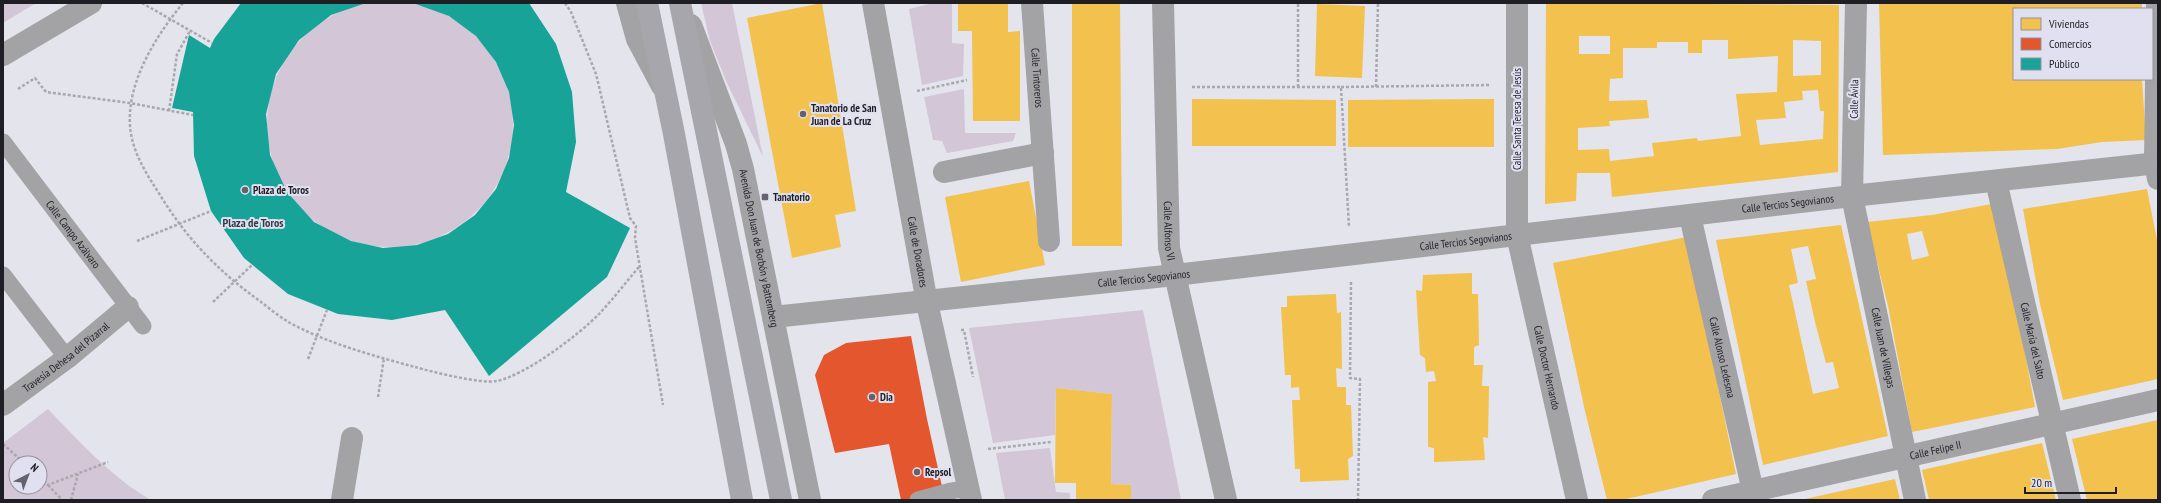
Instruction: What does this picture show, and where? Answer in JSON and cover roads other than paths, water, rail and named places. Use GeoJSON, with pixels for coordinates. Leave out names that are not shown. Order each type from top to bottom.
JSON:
{"type":"FeatureCollection","features":[{"type":"Feature","properties":{"kind":"main road"},"geometry":{"type":"LineString","coordinates":[[648,3],[742,500]]}},
{"type":"Feature","properties":{"kind":"main road","name":"Avenida Don Juan de Borbón y Battemberg"},"geometry":{"type":"LineString","coordinates":[[681,3],[781,500]]}},
{"type":"Feature","properties":{"kind":"street"},"geometry":{"type":"LineString","coordinates":[[3,55],[91,3]]}},
{"type":"Feature","properties":{"kind":"street"},"geometry":{"type":"LineString","coordinates":[[627,3],[637,39],[665,90]]}},
{"type":"Feature","properties":{"kind":"street","name":"Avenida Don Juan de Borbón y Battemberg"},"geometry":{"type":"LineString","coordinates":[[681,3],[736,144],[751,200],[810,500]]}},
{"type":"Feature","properties":{"kind":"street","name":"Calle de Doradores"},"geometry":{"type":"LineString","coordinates":[[873,3],[927,302],[970,494]]}},
{"type":"Feature","properties":{"kind":"street","name":"Calle Tintoreros"},"geometry":{"type":"LineString","coordinates":[[1032,3],[1049,241]]}},
{"type":"Feature","properties":{"kind":"street","name":"Calle Alfonso VI"},"geometry":{"type":"LineString","coordinates":[[1163,3],[1169,248],[1226,500]]}},
{"type":"Feature","properties":{"kind":"street","name":"Calle Santa Teresa de Jesús"},"geometry":{"type":"LineString","coordinates":[[1517,3],[1517,235]]}},
{"type":"Feature","properties":{"kind":"street","name":"Calle Ávila"},"geometry":{"type":"LineString","coordinates":[[1852,196],[1856,3]]}},
{"type":"Feature","properties":{"kind":"street"},"geometry":{"type":"LineString","coordinates":[[2157,3],[2157,168]]}},
{"type":"Feature","properties":{"kind":"street"},"geometry":{"type":"LineString","coordinates":[[944,172],[1043,153]]}},
{"type":"Feature","properties":{"kind":"street","name":"Calle Tercios Segovianos"},"geometry":{"type":"LineString","coordinates":[[773,317],[1175,275],[1852,196],[1996,181],[2157,168]]}},
{"type":"Feature","properties":{"kind":"street","name":"Calle María del Salto"},"geometry":{"type":"LineString","coordinates":[[1996,181],[2070,500]]}},
{"type":"Feature","properties":{"kind":"street","name":"Calle Juan de Villegas"},"geometry":{"type":"LineString","coordinates":[[1852,196],[1915,500]]}},
{"type":"Feature","properties":{"kind":"street","name":"Calle Alonso Ledesma"},"geometry":{"type":"LineString","coordinates":[[1690,216],[1754,496]]}},
{"type":"Feature","properties":{"kind":"street","name":"Calle Doctor Hernando"},"geometry":{"type":"LineString","coordinates":[[1517,235],[1572,499]]}},
{"type":"Feature","properties":{"kind":"street","name":"Travesía Dehesa del Pizarral"},"geometry":{"type":"LineString","coordinates":[[3,405],[66,358],[128,307]]}},
{"type":"Feature","properties":{"kind":"street","name":"Calle Felipe II"},"geometry":{"type":"LineString","coordinates":[[1713,500],[1754,496],[1905,457],[2158,400]]}},
{"type":"Feature","properties":{"kind":"street"},"geometry":{"type":"LineString","coordinates":[[342,500],[352,438]]}},
{"type":"Feature","properties":{"kind":"lane","name":"Calle Campo Azálvaro"},"geometry":{"type":"LineString","coordinates":[[3,142],[143,326]]}},
{"type":"Feature","properties":{"kind":"lane"},"geometry":{"type":"LineString","coordinates":[[3,275],[66,358]]}},
{"type":"Feature","properties":{"kind":"lane"},"geometry":{"type":"LineString","coordinates":[[918,500],[951,491],[970,494]]}},
{"type":"Feature","properties":{"kind":"place","name":"Tanatorio de San Juan de La Cruz"},"geometry":{"type":"Point","coordinates":[803,114]}},
{"type":"Feature","properties":{"kind":"place","name":"Plaza de Toros"},"geometry":{"type":"Point","coordinates":[245,190]}},
{"type":"Feature","properties":{"kind":"place","name":"Tanatorio"},"geometry":{"type":"Point","coordinates":[765,197]}},
{"type":"Feature","properties":{"kind":"place","name":"Dia"},"geometry":{"type":"Point","coordinates":[872,397]}},
{"type":"Feature","properties":{"kind":"place","name":"Repsol"},"geometry":{"type":"Point","coordinates":[917,472]}},
{"type":"Feature","properties":{"kind":"district","name":"Plaza de Toros"},"geometry":{"type":"Point","coordinates":[253,223]}}]}
